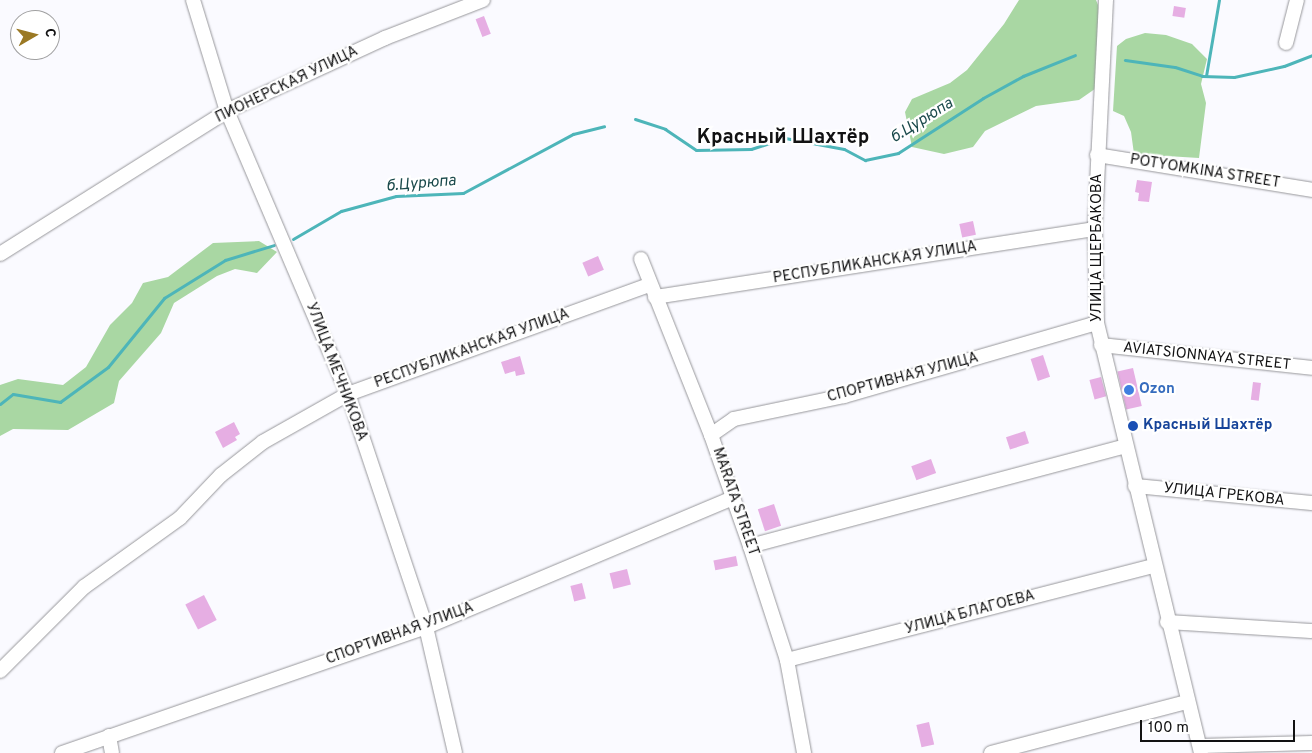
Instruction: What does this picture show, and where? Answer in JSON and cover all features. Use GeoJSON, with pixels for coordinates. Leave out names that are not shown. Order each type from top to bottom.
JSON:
{"type":"FeatureCollection","features":[{"type":"Feature","properties":{"kind":"street","name":"УЛИЦА МЕЧНИКОВА"},"geometry":{"type":"LineString","coordinates":[[193,0],[227,110],[348,394],[426,627],[455,753]]}},
{"type":"Feature","properties":{"kind":"street","name":"ПИОНЕРСКАЯ УЛИЦА"},"geometry":{"type":"LineString","coordinates":[[0,254],[227,110],[385,38],[484,0]]}},
{"type":"Feature","properties":{"kind":"street","name":"УЛИЦА ЩЕРБАКОВА"},"geometry":{"type":"LineString","coordinates":[[1106,0],[1097,155],[1095,229],[1097,323],[1124,446],[1200,750]]}},
{"type":"Feature","properties":{"kind":"street"},"geometry":{"type":"LineString","coordinates":[[1286,43],[1297,0]]}},
{"type":"Feature","properties":{"kind":"street","name":"POTYOMKINA STREET"},"geometry":{"type":"LineString","coordinates":[[1097,155],[1312,190]]}},
{"type":"Feature","properties":{"kind":"street","name":"РЕСПУБЛИКАНСКАЯ УЛИЦА"},"geometry":{"type":"LineString","coordinates":[[0,671],[84,587],[180,518],[220,475],[263,442],[348,394],[652,291],[1095,229]]}},
{"type":"Feature","properties":{"kind":"street","name":"MARATA STREET"},"geometry":{"type":"LineString","coordinates":[[641,259],[652,291],[711,435],[731,499],[750,546],[787,660],[804,753]]}},
{"type":"Feature","properties":{"kind":"street","name":"СПОРТИВНАЯ УЛИЦА"},"geometry":{"type":"LineString","coordinates":[[711,435],[734,419],[844,396],[1097,323]]}},
{"type":"Feature","properties":{"kind":"street","name":"AVIATSIONNAYA STREET"},"geometry":{"type":"LineString","coordinates":[[1101,345],[1312,368]]}},
{"type":"Feature","properties":{"kind":"street"},"geometry":{"type":"LineString","coordinates":[[750,546],[1124,446]]}},
{"type":"Feature","properties":{"kind":"street","name":"УЛИЦА ГРЕКОВА"},"geometry":{"type":"LineString","coordinates":[[1135,486],[1312,503]]}},
{"type":"Feature","properties":{"kind":"street","name":"СПОРТИВНАЯ УЛИЦА"},"geometry":{"type":"LineString","coordinates":[[62,753],[426,627],[731,499]]}},
{"type":"Feature","properties":{"kind":"street","name":"УЛИЦА БЛАГОЕВА"},"geometry":{"type":"LineString","coordinates":[[787,660],[1153,566]]}},
{"type":"Feature","properties":{"kind":"street"},"geometry":{"type":"LineString","coordinates":[[1167,622],[1312,631]]}},
{"type":"Feature","properties":{"kind":"street"},"geometry":{"type":"LineString","coordinates":[[991,753],[1187,702]]}},
{"type":"Feature","properties":{"kind":"street"},"geometry":{"type":"LineString","coordinates":[[109,736],[112,753]]}},
{"type":"Feature","properties":{"kind":"street"},"geometry":{"type":"LineString","coordinates":[[1200,750],[1312,743]]}},
{"type":"Feature","properties":{"kind":"green space"},"geometry":{"type":"Polygon","coordinates":[[[1019,0],[1096,0],[1105,22],[1102,84],[1079,100],[1036,106],[985,131],[973,147],[944,154],[912,147],[905,112],[912,99],[950,83],[967,70],[1004,24],[1019,0]]]}},
{"type":"Feature","properties":{"kind":"green space"},"geometry":{"type":"Polygon","coordinates":[[[1145,33],[1166,35],[1192,44],[1207,59],[1201,84],[1206,103],[1199,158],[1134,154],[1131,132],[1124,116],[1113,111],[1117,46],[1126,39],[1145,33]]]}},
{"type":"Feature","properties":{"kind":"green space"},"geometry":{"type":"Polygon","coordinates":[[[259,241],[277,252],[257,273],[235,269],[217,276],[174,303],[161,333],[119,381],[114,403],[68,430],[13,429],[0,436],[0,385],[18,379],[63,385],[86,367],[110,325],[132,303],[143,283],[168,277],[213,243],[259,241]]]}},
{"type":"Feature","properties":{"kind":"building"},"geometry":{"type":"Polygon","coordinates":[[[1174,6],[1186,8],[1184,18],[1172,16],[1174,6]]]}},
{"type":"Feature","properties":{"kind":"building"},"geometry":{"type":"Polygon","coordinates":[[[484,16],[491,34],[482,37],[476,19],[484,16]]]}},
{"type":"Feature","properties":{"kind":"building"},"geometry":{"type":"Polygon","coordinates":[[[1137,180],[1152,182],[1149,202],[1138,201],[1139,193],[1135,192],[1137,180]]]}},
{"type":"Feature","properties":{"kind":"building"},"geometry":{"type":"Polygon","coordinates":[[[973,221],[976,235],[962,238],[959,224],[973,221]]]}},
{"type":"Feature","properties":{"kind":"building"},"geometry":{"type":"Polygon","coordinates":[[[598,256],[604,270],[588,276],[582,263],[598,256]]]}},
{"type":"Feature","properties":{"kind":"building"},"geometry":{"type":"Polygon","coordinates":[[[1043,355],[1050,377],[1038,381],[1031,359],[1043,355]]]}},
{"type":"Feature","properties":{"kind":"building"},"geometry":{"type":"Polygon","coordinates":[[[520,356],[525,374],[516,376],[515,371],[505,374],[501,362],[520,356]]]}},
{"type":"Feature","properties":{"kind":"building"},"geometry":{"type":"Polygon","coordinates":[[[1133,368],[1142,406],[1126,410],[1117,372],[1133,368]]]}},
{"type":"Feature","properties":{"kind":"building"},"geometry":{"type":"Polygon","coordinates":[[[1101,377],[1106,396],[1095,399],[1089,380],[1101,377]]]}},
{"type":"Feature","properties":{"kind":"building"},"geometry":{"type":"Polygon","coordinates":[[[1253,382],[1261,383],[1259,401],[1251,400],[1253,382]]]}},
{"type":"Feature","properties":{"kind":"building"},"geometry":{"type":"Polygon","coordinates":[[[234,422],[240,434],[235,437],[237,440],[223,448],[215,432],[234,422]]]}},
{"type":"Feature","properties":{"kind":"building"},"geometry":{"type":"Polygon","coordinates":[[[1025,431],[1029,443],[1010,450],[1006,437],[1025,431]]]}},
{"type":"Feature","properties":{"kind":"building"},"geometry":{"type":"Polygon","coordinates":[[[931,459],[936,473],[916,480],[911,466],[931,459]]]}},
{"type":"Feature","properties":{"kind":"building"},"geometry":{"type":"Polygon","coordinates":[[[774,504],[781,526],[765,531],[758,509],[774,504]]]}},
{"type":"Feature","properties":{"kind":"building"},"geometry":{"type":"Polygon","coordinates":[[[736,556],[738,566],[715,570],[713,560],[736,556]]]}},
{"type":"Feature","properties":{"kind":"building"},"geometry":{"type":"Polygon","coordinates":[[[627,569],[631,585],[613,589],[610,573],[627,569]]]}},
{"type":"Feature","properties":{"kind":"building"},"geometry":{"type":"Polygon","coordinates":[[[582,583],[586,599],[574,601],[570,586],[582,583]]]}},
{"type":"Feature","properties":{"kind":"building"},"geometry":{"type":"Polygon","coordinates":[[[204,595],[217,620],[198,629],[185,605],[204,595]]]}},
{"type":"Feature","properties":{"kind":"building"},"geometry":{"type":"Polygon","coordinates":[[[929,722],[934,744],[922,747],[916,725],[929,722]]]}},
{"type":"Feature","properties":{"kind":"waterway"},"geometry":{"type":"LineString","coordinates":[[1206,76],[1219,0]]}},
{"type":"Feature","properties":{"kind":"waterway","name":"б.Цурюпа"},"geometry":{"type":"LineString","coordinates":[[635,119],[665,129],[696,150],[751,149],[785,138],[844,149],[865,160],[898,153],[983,98],[1023,76],[1075,55]]}},
{"type":"Feature","properties":{"kind":"waterway","name":"б.Цурюпа"},"geometry":{"type":"LineString","coordinates":[[1125,60],[1175,67],[1202,76],[1234,77],[1284,66],[1312,55]]}},
{"type":"Feature","properties":{"kind":"waterway","name":"б.Цурюпа"},"geometry":{"type":"LineString","coordinates":[[293,239],[341,211],[396,196],[463,193],[573,134],[604,126]]}},
{"type":"Feature","properties":{"kind":"waterway","name":"б.Цурюпа"},"geometry":{"type":"LineString","coordinates":[[0,404],[13,394],[60,402],[108,367],[164,298],[225,260],[274,245]]}},
{"type":"Feature","properties":{"kind":"place","name":"Ozon"},"geometry":{"type":"Point","coordinates":[1129,390]}},
{"type":"Feature","properties":{"kind":"place","name":"Красный Шахтёр"},"geometry":{"type":"Point","coordinates":[1133,426]}},
{"type":"Feature","properties":{"kind":"district","name":"Красный Шахтёр"},"geometry":{"type":"Point","coordinates":[783,138]}}]}
